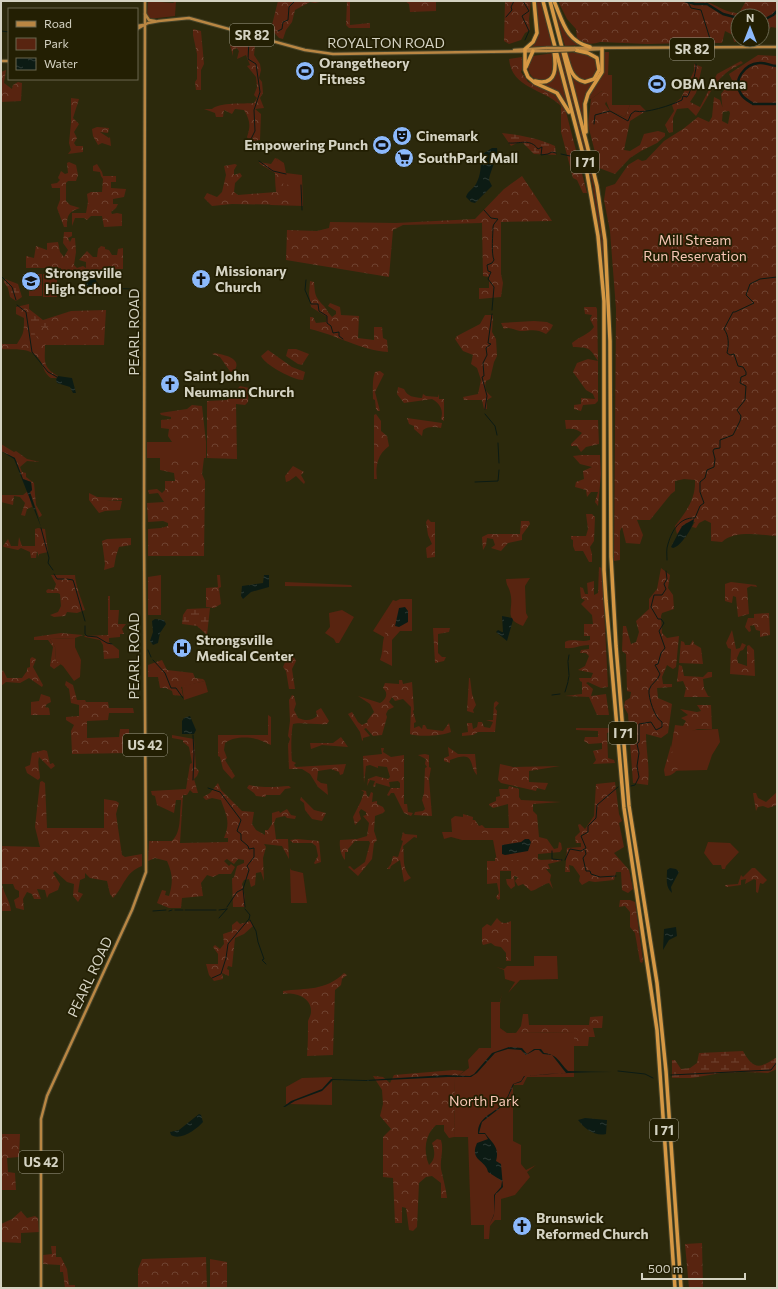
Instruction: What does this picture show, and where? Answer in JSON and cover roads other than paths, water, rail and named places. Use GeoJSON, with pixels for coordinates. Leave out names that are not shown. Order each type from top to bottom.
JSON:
{"type":"FeatureCollection","features":[{"type":"Feature","properties":{"kind":"highway"},"geometry":{"type":"LineString","coordinates":[[534,1],[537,33],[533,42],[524,50],[525,70],[528,77],[560,96],[569,110],[578,136]]}},
{"type":"Feature","properties":{"kind":"highway","name":"I 71"},"geometry":{"type":"LineString","coordinates":[[543,1],[593,199],[604,294],[604,570],[624,808],[657,1030],[675,1288]]}},
{"type":"Feature","properties":{"kind":"highway","name":"I 71"},"geometry":{"type":"LineString","coordinates":[[550,1],[597,186],[605,240],[608,292],[611,558],[616,646],[629,806],[656,982],[666,1072],[681,1288]]}},
{"type":"Feature","properties":{"kind":"highway"},"geometry":{"type":"LineString","coordinates":[[554,1],[568,34],[574,40],[590,47]]}},
{"type":"Feature","properties":{"kind":"highway"},"geometry":{"type":"LineString","coordinates":[[533,51],[526,64],[527,73],[535,81],[541,82],[549,80],[553,76],[556,68],[550,26]]}},
{"type":"Feature","properties":{"kind":"highway"},"geometry":{"type":"LineString","coordinates":[[556,27],[572,74],[582,81],[594,79],[600,70],[597,58],[588,52],[575,49]]}},
{"type":"Feature","properties":{"kind":"highway"},"geometry":{"type":"LineString","coordinates":[[587,145],[585,104],[589,92],[602,72],[602,49]]}},
{"type":"Feature","properties":{"kind":"main road","name":"PEARL ROAD"},"geometry":{"type":"LineString","coordinates":[[41,1288],[41,1119],[43,1107],[46,1096],[132,910],[146,872],[144,1]]}},
{"type":"Feature","properties":{"kind":"main road"},"geometry":{"type":"LineString","coordinates":[[144,12],[148,20],[159,21]]}},
{"type":"Feature","properties":{"kind":"main road","name":"ROYALTON ROAD"},"geometry":{"type":"LineString","coordinates":[[138,28],[159,21],[177,18],[198,20],[305,50],[329,54],[547,50]]}},
{"type":"Feature","properties":{"kind":"main road","name":"ROYALTON ROAD"},"geometry":{"type":"LineString","coordinates":[[575,49],[590,47],[602,49]]}},
{"type":"Feature","properties":{"kind":"main road","name":"ROYALTON ROAD"},"geometry":{"type":"LineString","coordinates":[[524,50],[777,47]]}},
{"type":"Feature","properties":{"kind":"water"},"geometry":{"type":"Polygon","coordinates":[[[492,148],[497,148],[497,151],[489,180],[492,186],[475,203],[471,202],[466,197],[476,184],[479,177],[481,155],[492,148]]]}},
{"type":"Feature","properties":{"kind":"water"},"geometry":{"type":"Polygon","coordinates":[[[86,275],[95,275],[96,281],[102,288],[86,286],[83,277],[86,275]]]}},
{"type":"Feature","properties":{"kind":"water"},"geometry":{"type":"Polygon","coordinates":[[[58,376],[72,378],[76,393],[73,393],[70,387],[57,383],[56,380],[58,376]]]}},
{"type":"Feature","properties":{"kind":"water"},"geometry":{"type":"Polygon","coordinates":[[[1,451],[15,458],[23,479],[31,482],[32,490],[30,492],[41,527],[14,459],[1,451]]]}},
{"type":"Feature","properties":{"kind":"water"},"geometry":{"type":"Polygon","coordinates":[[[694,519],[692,527],[683,540],[676,547],[671,547],[682,526],[694,519]]]}},
{"type":"Feature","properties":{"kind":"water"},"geometry":{"type":"Polygon","coordinates":[[[264,575],[269,575],[269,587],[251,592],[243,599],[241,596],[242,586],[263,583],[264,575]]]}},
{"type":"Feature","properties":{"kind":"water"},"geometry":{"type":"Polygon","coordinates":[[[405,607],[408,611],[408,622],[399,627],[395,626],[399,608],[405,607]]]}},
{"type":"Feature","properties":{"kind":"water"},"geometry":{"type":"Polygon","coordinates":[[[502,616],[512,618],[513,620],[507,641],[496,632],[498,630],[503,632],[502,616]]]}},
{"type":"Feature","properties":{"kind":"water"},"geometry":{"type":"Polygon","coordinates":[[[155,619],[164,620],[166,624],[160,633],[158,643],[153,645],[150,641],[153,632],[152,621],[155,619]]]}},
{"type":"Feature","properties":{"kind":"water"},"geometry":{"type":"Polygon","coordinates":[[[190,716],[196,730],[194,734],[182,734],[182,721],[184,718],[190,716]]]}},
{"type":"Feature","properties":{"kind":"water"},"geometry":{"type":"Polygon","coordinates":[[[525,839],[529,839],[531,842],[528,851],[505,855],[502,854],[502,845],[521,842],[525,839]]]}},
{"type":"Feature","properties":{"kind":"water"},"geometry":{"type":"Polygon","coordinates":[[[670,868],[676,869],[679,872],[671,887],[672,893],[668,888],[667,882],[667,870],[670,868]]]}},
{"type":"Feature","properties":{"kind":"water"},"geometry":{"type":"Polygon","coordinates":[[[676,927],[677,936],[669,940],[663,950],[664,929],[676,927]]]}},
{"type":"Feature","properties":{"kind":"water"},"geometry":{"type":"Polygon","coordinates":[[[509,1047],[522,1048],[527,1054],[534,1049],[541,1049],[544,1053],[552,1055],[543,1054],[539,1050],[535,1050],[526,1055],[521,1050],[508,1049],[495,1053],[477,1073],[471,1077],[367,1081],[333,1080],[322,1091],[283,1107],[291,1101],[322,1089],[331,1079],[366,1080],[446,1075],[470,1076],[474,1074],[492,1053],[509,1047]]]}},
{"type":"Feature","properties":{"kind":"water"},"geometry":{"type":"Polygon","coordinates":[[[552,1055],[558,1059],[568,1071],[613,1072],[566,1073],[552,1055]]]}},
{"type":"Feature","properties":{"kind":"water"},"geometry":{"type":"Polygon","coordinates":[[[524,1076],[521,1082],[514,1084],[505,1104],[482,1122],[479,1133],[485,1133],[493,1143],[497,1152],[496,1161],[501,1164],[503,1187],[495,1195],[494,1215],[489,1226],[494,1214],[494,1195],[501,1187],[502,1181],[488,1172],[487,1168],[476,1157],[475,1149],[477,1143],[488,1139],[485,1134],[478,1134],[478,1128],[480,1124],[486,1116],[503,1104],[513,1084],[521,1081],[524,1076]]]}},
{"type":"Feature","properties":{"kind":"water"},"geometry":{"type":"Polygon","coordinates":[[[199,1114],[201,1115],[203,1122],[197,1128],[184,1135],[171,1135],[170,1132],[179,1130],[199,1114]]]}},
{"type":"Feature","properties":{"kind":"water"},"geometry":{"type":"Polygon","coordinates":[[[585,1118],[607,1120],[606,1134],[602,1135],[594,1133],[583,1126],[578,1120],[585,1118]]]}},
{"type":"Feature","properties":{"kind":"waterway"},"geometry":{"type":"LineString","coordinates":[[278,31],[282,29],[283,22],[288,20],[289,7],[295,1]]}},
{"type":"Feature","properties":{"kind":"waterway"},"geometry":{"type":"LineString","coordinates":[[506,17],[512,10],[511,7],[514,1]]}},
{"type":"Feature","properties":{"kind":"waterway"},"geometry":{"type":"LineString","coordinates":[[523,1],[529,11],[522,16],[529,31],[525,40]]}},
{"type":"Feature","properties":{"kind":"waterway"},"geometry":{"type":"LineString","coordinates":[[685,1],[695,4],[707,4],[723,14],[730,16]]}},
{"type":"Feature","properties":{"kind":"waterway"},"geometry":{"type":"LineString","coordinates":[[688,2],[691,8],[701,10],[711,42]]}},
{"type":"Feature","properties":{"kind":"waterway"},"geometry":{"type":"LineString","coordinates":[[770,17],[777,11]]}},
{"type":"Feature","properties":{"kind":"waterway"},"geometry":{"type":"LineString","coordinates":[[1,31],[8,32]]}},
{"type":"Feature","properties":{"kind":"waterway"},"geometry":{"type":"LineString","coordinates":[[249,40],[248,59],[256,64],[260,92],[254,110],[255,131],[251,139],[254,148]]}},
{"type":"Feature","properties":{"kind":"waterway"},"geometry":{"type":"LineString","coordinates":[[777,66],[761,63],[749,66],[741,74],[738,83],[742,96],[753,104],[777,104]]}},
{"type":"Feature","properties":{"kind":"waterway"},"geometry":{"type":"LineString","coordinates":[[594,124],[595,115],[610,111],[628,121],[631,114],[635,111],[639,112],[652,110],[682,100],[683,96],[687,97],[690,91],[696,64]]}},
{"type":"Feature","properties":{"kind":"waterway"},"geometry":{"type":"LineString","coordinates":[[509,143],[525,142],[532,144],[538,149],[542,147],[541,155],[552,152],[556,153]]}},
{"type":"Feature","properties":{"kind":"waterway"},"geometry":{"type":"LineString","coordinates":[[561,154],[570,156],[576,154]]}},
{"type":"Feature","properties":{"kind":"waterway"},"geometry":{"type":"LineString","coordinates":[[259,161],[273,171],[286,174]]}},
{"type":"Feature","properties":{"kind":"waterway"},"geometry":{"type":"LineString","coordinates":[[301,185],[302,210]]}},
{"type":"Feature","properties":{"kind":"waterway"},"geometry":{"type":"LineString","coordinates":[[484,210],[491,218],[498,219],[493,227],[492,249],[494,260],[492,263],[487,265],[488,271],[491,272],[488,279],[494,287],[492,310]]}},
{"type":"Feature","properties":{"kind":"waterway"},"geometry":{"type":"LineString","coordinates":[[1,276],[12,287],[16,300]]}},
{"type":"Feature","properties":{"kind":"waterway"},"geometry":{"type":"LineString","coordinates":[[667,560],[667,546],[674,529],[681,522],[690,518],[695,518],[700,506],[704,503],[700,492],[700,482],[705,478],[707,470],[714,467],[714,449],[720,448],[720,440],[733,435],[740,421],[741,416],[737,410],[745,400],[746,386],[740,383],[741,377],[746,375],[746,372],[743,367],[738,366],[734,354],[730,355],[727,353],[728,340],[724,329],[733,312],[754,303],[746,295],[750,284],[760,279],[777,277]]}},
{"type":"Feature","properties":{"kind":"waterway"},"geometry":{"type":"LineString","coordinates":[[306,280],[305,290],[311,304],[318,304],[319,311],[327,316],[327,323],[331,326],[333,333],[339,332],[339,336],[343,339]]}},
{"type":"Feature","properties":{"kind":"waterway"},"geometry":{"type":"LineString","coordinates":[[102,288],[133,289]]}},
{"type":"Feature","properties":{"kind":"waterway"},"geometry":{"type":"LineString","coordinates":[[17,305],[26,312],[32,352],[48,372],[57,377]]}},
{"type":"Feature","properties":{"kind":"waterway"},"geometry":{"type":"LineString","coordinates":[[485,409],[487,396],[482,377],[484,376],[483,363],[487,355],[486,348],[491,344],[488,343],[492,314]]}},
{"type":"Feature","properties":{"kind":"waterway"},"geometry":{"type":"LineString","coordinates":[[485,414],[495,426],[497,435]]}},
{"type":"Feature","properties":{"kind":"waterway"},"geometry":{"type":"LineString","coordinates":[[498,443],[499,463]]}},
{"type":"Feature","properties":{"kind":"waterway"},"geometry":{"type":"LineString","coordinates":[[475,482],[498,481],[499,470]]}},
{"type":"Feature","properties":{"kind":"waterway"},"geometry":{"type":"LineString","coordinates":[[41,528],[49,558],[48,563],[53,570]]}},
{"type":"Feature","properties":{"kind":"waterway"},"geometry":{"type":"LineString","coordinates":[[631,786],[635,785],[639,777],[637,766],[639,753],[637,744],[639,742],[639,724],[651,722],[656,730],[662,727],[662,722],[659,720],[652,708],[649,690],[660,674],[655,665],[658,664],[661,653],[665,648],[659,631],[664,623],[661,619],[658,619],[651,607],[654,595],[662,595],[666,589],[664,584],[667,579],[666,571]]}},
{"type":"Feature","properties":{"kind":"waterway"},"geometry":{"type":"LineString","coordinates":[[54,574],[57,579],[64,579]]}},
{"type":"Feature","properties":{"kind":"waterway"},"geometry":{"type":"LineString","coordinates":[[67,579],[73,580],[85,621]]}},
{"type":"Feature","properties":{"kind":"waterway"},"geometry":{"type":"LineString","coordinates":[[85,626],[85,634],[87,636],[97,637],[107,643],[112,644]]}},
{"type":"Feature","properties":{"kind":"waterway"},"geometry":{"type":"LineString","coordinates":[[148,650],[151,657]]}},
{"type":"Feature","properties":{"kind":"waterway"},"geometry":{"type":"LineString","coordinates":[[568,661],[569,655]]}},
{"type":"Feature","properties":{"kind":"waterway"},"geometry":{"type":"LineString","coordinates":[[153,660],[165,673],[171,688],[176,688],[183,698]]}},
{"type":"Feature","properties":{"kind":"waterway"},"geometry":{"type":"LineString","coordinates":[[568,662],[569,675]]}},
{"type":"Feature","properties":{"kind":"waterway"},"geometry":{"type":"LineString","coordinates":[[568,681],[569,676]]}},
{"type":"Feature","properties":{"kind":"waterway"},"geometry":{"type":"LineString","coordinates":[[565,692],[568,682]]}},
{"type":"Feature","properties":{"kind":"waterway"},"geometry":{"type":"LineString","coordinates":[[552,695],[560,694]]}},
{"type":"Feature","properties":{"kind":"waterway"},"geometry":{"type":"LineString","coordinates":[[193,735],[193,780]]}},
{"type":"Feature","properties":{"kind":"waterway"},"geometry":{"type":"LineString","coordinates":[[565,860],[570,849],[581,851],[586,848],[581,836],[588,832],[588,826],[596,818],[597,805],[618,787]]}},
{"type":"Feature","properties":{"kind":"waterway"},"geometry":{"type":"LineString","coordinates":[[208,788],[220,792],[241,820],[237,831],[241,834],[241,840],[248,846],[249,849],[254,848],[254,857],[247,866],[249,870],[243,889],[245,907]]}},
{"type":"Feature","properties":{"kind":"waterway"},"geometry":{"type":"LineString","coordinates":[[585,850],[586,854],[583,858],[586,871],[590,871],[591,874],[600,877],[616,876]]}},
{"type":"Feature","properties":{"kind":"waterway"},"geometry":{"type":"LineString","coordinates":[[552,851],[552,859],[562,860]]}},
{"type":"Feature","properties":{"kind":"waterway"},"geometry":{"type":"LineString","coordinates":[[227,907],[237,892],[243,889]]}},
{"type":"Feature","properties":{"kind":"waterway"},"geometry":{"type":"LineString","coordinates":[[219,910],[227,909]]}},
{"type":"Feature","properties":{"kind":"waterway"},"geometry":{"type":"LineString","coordinates":[[219,918],[227,909]]}},
{"type":"Feature","properties":{"kind":"waterway"},"geometry":{"type":"LineString","coordinates":[[212,978],[221,974],[226,958],[228,944],[249,919],[250,915],[245,909]]}},
{"type":"Feature","properties":{"kind":"waterway"},"geometry":{"type":"LineString","coordinates":[[153,911],[166,910]]}},
{"type":"Feature","properties":{"kind":"waterway"},"geometry":{"type":"LineString","coordinates":[[175,910],[183,910]]}},
{"type":"Feature","properties":{"kind":"waterway"},"geometry":{"type":"LineString","coordinates":[[185,910],[216,910]]}},
{"type":"Feature","properties":{"kind":"waterway"},"geometry":{"type":"LineString","coordinates":[[250,920],[256,931],[264,959],[262,960],[266,964]]}},
{"type":"Feature","properties":{"kind":"waterway"},"geometry":{"type":"LineString","coordinates":[[671,1075],[771,1070],[777,1062]]}},
{"type":"Feature","properties":{"kind":"waterway"},"geometry":{"type":"LineString","coordinates":[[618,1071],[645,1074],[653,1078]]}},
{"type":"Feature","properties":{"kind":"place","name":"Orangetheory Fitness"},"geometry":{"type":"Point","coordinates":[305,71]}},
{"type":"Feature","properties":{"kind":"place","name":"OBM Arena"},"geometry":{"type":"Point","coordinates":[657,84]}},
{"type":"Feature","properties":{"kind":"place","name":"Cinemark"},"geometry":{"type":"Point","coordinates":[402,136]}},
{"type":"Feature","properties":{"kind":"place","name":"Empowering Punch"},"geometry":{"type":"Point","coordinates":[382,145]}},
{"type":"Feature","properties":{"kind":"place","name":"SouthPark Mall"},"geometry":{"type":"Point","coordinates":[404,158]}},
{"type":"Feature","properties":{"kind":"place","name":"Missionary Church"},"geometry":{"type":"Point","coordinates":[201,279]}},
{"type":"Feature","properties":{"kind":"place","name":"Strongsville High School"},"geometry":{"type":"Point","coordinates":[31,281]}},
{"type":"Feature","properties":{"kind":"place","name":"Saint John Neumann Church"},"geometry":{"type":"Point","coordinates":[170,384]}},
{"type":"Feature","properties":{"kind":"place","name":"Strongsville Medical Center"},"geometry":{"type":"Point","coordinates":[182,648]}},
{"type":"Feature","properties":{"kind":"place","name":"Brunswick Reformed Church"},"geometry":{"type":"Point","coordinates":[522,1226]}},
{"type":"Feature","properties":{"kind":"park label","name":"Mill Stream Run Reservation"},"geometry":{"type":"Point","coordinates":[695,248]}},
{"type":"Feature","properties":{"kind":"park label","name":"North Park"},"geometry":{"type":"Point","coordinates":[484,1101]}}]}
